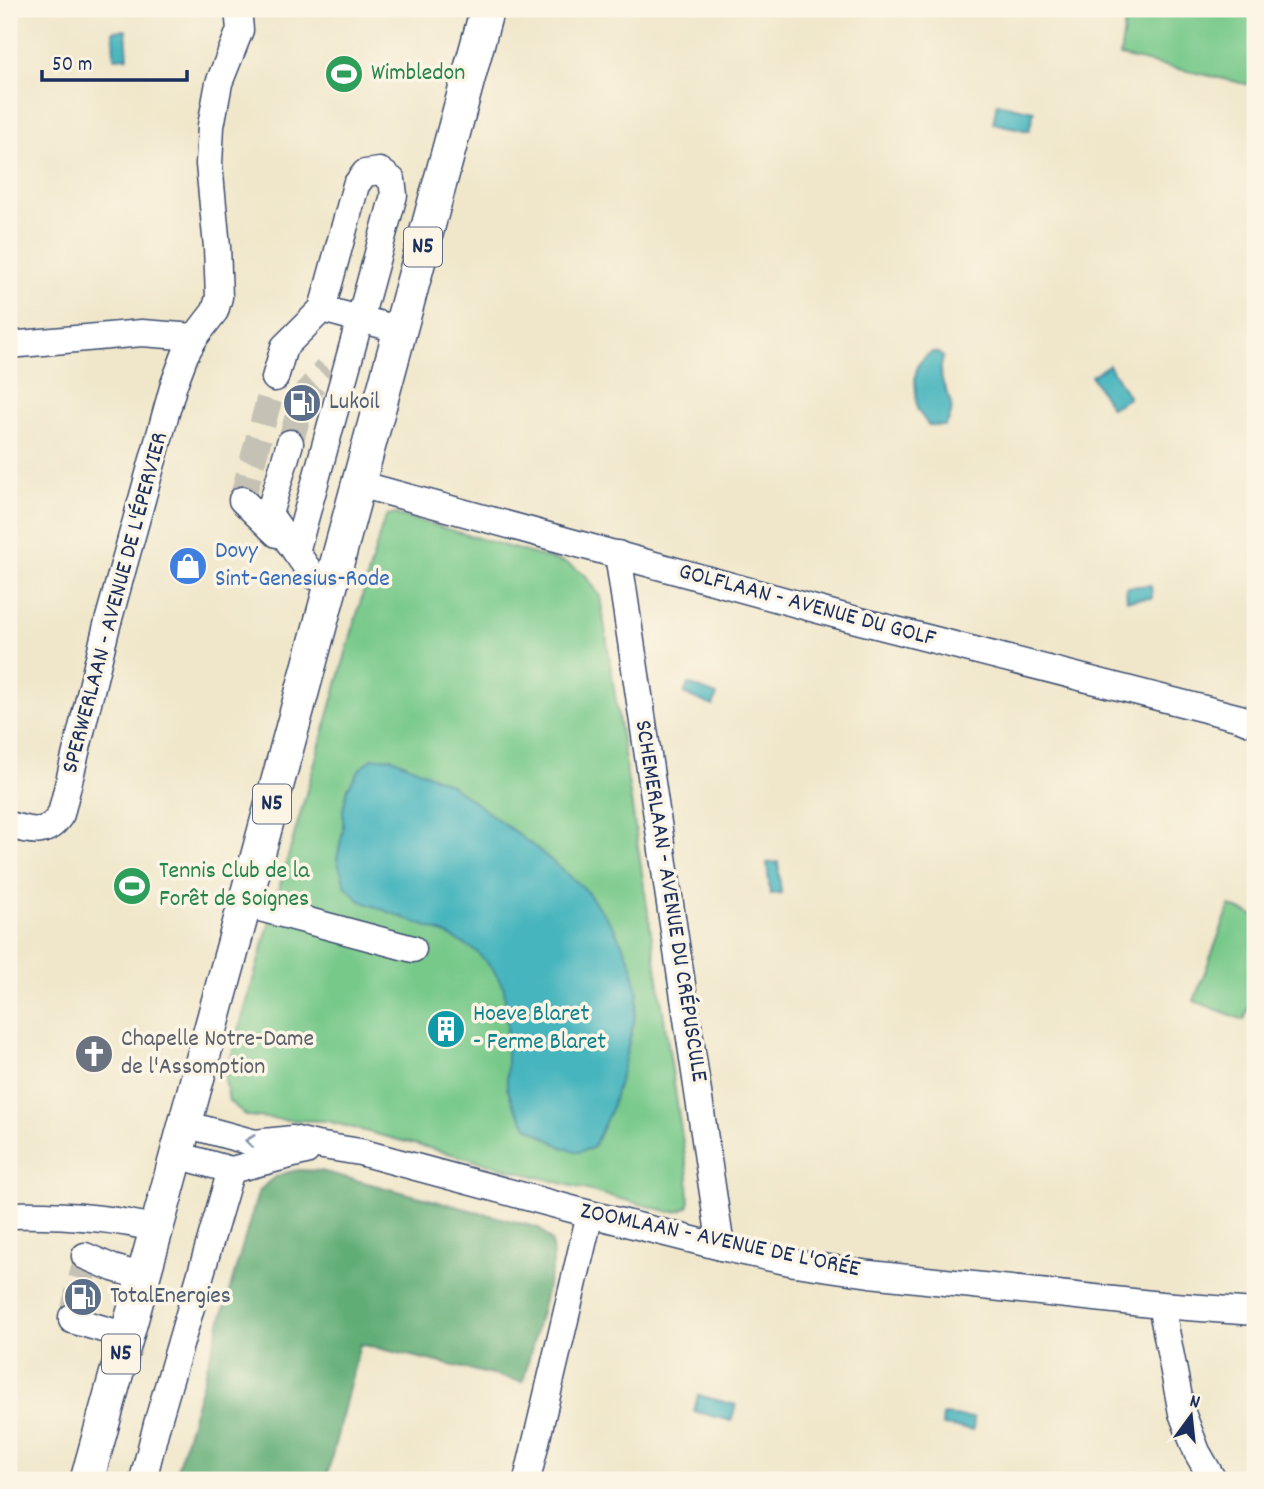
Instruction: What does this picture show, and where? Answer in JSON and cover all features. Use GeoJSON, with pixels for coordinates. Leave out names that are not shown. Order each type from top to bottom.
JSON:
{"type":"FeatureCollection","features":[{"type":"Feature","properties":{"kind":"main road","name":"N5"},"geometry":{"type":"LineString","coordinates":[[87,1480],[487,9]]}},
{"type":"Feature","properties":{"kind":"street"},"geometry":{"type":"LineString","coordinates":[[9,345],[142,333],[195,337],[215,311],[219,296],[209,164],[211,126],[219,83],[240,30],[238,9]]}},
{"type":"Feature","properties":{"kind":"street"},"geometry":{"type":"LineString","coordinates":[[275,379],[284,346],[322,309],[356,185],[365,173],[380,171],[392,180],[394,195],[361,319],[338,363],[296,552]]}},
{"type":"Feature","properties":{"kind":"street"},"geometry":{"type":"LineString","coordinates":[[322,309],[401,330]]}},
{"type":"Feature","properties":{"kind":"street","name":"SPERWERLAAN - AVENUE DE L'ÉPERVIER"},"geometry":{"type":"LineString","coordinates":[[9,825],[32,831],[44,830],[55,824],[61,814],[106,629],[170,397],[181,365],[195,337]]}},
{"type":"Feature","properties":{"kind":"street"},"geometry":{"type":"LineString","coordinates":[[290,443],[269,513],[312,575],[332,583]]}},
{"type":"Feature","properties":{"kind":"street","name":"GOLFLAAN - AVENUE DU GOLF"},"geometry":{"type":"LineString","coordinates":[[359,484],[837,615],[1255,724]]}},
{"type":"Feature","properties":{"kind":"street"},"geometry":{"type":"LineString","coordinates":[[243,500],[296,552]]}},
{"type":"Feature","properties":{"kind":"street","name":"SCHEMERLAAN - AVENUE DU CRÉPUSCULE"},"geometry":{"type":"LineString","coordinates":[[618,554],[721,1247]]}},
{"type":"Feature","properties":{"kind":"street"},"geometry":{"type":"LineString","coordinates":[[245,904],[413,949]]}},
{"type":"Feature","properties":{"kind":"street","name":"ZOOMLAAN - AVENUE DE L'ORÉE"},"geometry":{"type":"LineString","coordinates":[[181,1140],[254,1143],[293,1139],[360,1152],[590,1214],[795,1263],[870,1274],[1161,1305],[1255,1312]]}},
{"type":"Feature","properties":{"kind":"street","name":"ZOOMLAAN - AVENUE DE L'ORÉE"},"geometry":{"type":"LineString","coordinates":[[181,1140],[231,1170],[300,1153],[317,1145]]}},
{"type":"Feature","properties":{"kind":"street"},"geometry":{"type":"LineString","coordinates":[[143,1480],[231,1170]]}},
{"type":"Feature","properties":{"kind":"street"},"geometry":{"type":"LineString","coordinates":[[527,1480],[590,1214]]}},
{"type":"Feature","properties":{"kind":"street"},"geometry":{"type":"LineString","coordinates":[[9,1215],[126,1221],[157,1229]]}},
{"type":"Feature","properties":{"kind":"street"},"geometry":{"type":"LineString","coordinates":[[84,1218],[85,1260],[144,1277]]}},
{"type":"Feature","properties":{"kind":"street"},"geometry":{"type":"LineString","coordinates":[[1161,1305],[1182,1413],[1197,1452],[1213,1480]]}},
{"type":"Feature","properties":{"kind":"street"},"geometry":{"type":"LineString","coordinates":[[72,1317],[72,1320],[127,1336]]}},
{"type":"Feature","properties":{"kind":"green space"},"geometry":{"type":"Polygon","coordinates":[[[1127,9],[1255,9],[1255,86],[1120,56],[1127,9]]]}},
{"type":"Feature","properties":{"kind":"green space"},"geometry":{"type":"Polygon","coordinates":[[[395,514],[568,564],[585,575],[600,596],[688,1176],[689,1206],[680,1211],[670,1212],[327,1121],[247,1116],[229,1101],[225,1079],[382,526],[387,515],[395,514]]]}},
{"type":"Feature","properties":{"kind":"green space"},"geometry":{"type":"Polygon","coordinates":[[[1230,906],[1255,916],[1255,992],[1244,1020],[1194,1001],[1230,906]]]}},
{"type":"Feature","properties":{"kind":"green space"},"geometry":{"type":"Polygon","coordinates":[[[299,1170],[321,1171],[539,1228],[552,1242],[553,1264],[523,1382],[360,1344],[326,1480],[174,1480],[258,1193],[276,1177],[299,1170]]]}},
{"type":"Feature","properties":{"kind":"water"},"geometry":{"type":"Polygon","coordinates":[[[126,30],[128,57],[114,58],[113,31],[126,30]]]}},
{"type":"Feature","properties":{"kind":"water"},"geometry":{"type":"Polygon","coordinates":[[[997,103],[1034,111],[1029,131],[993,123],[997,103]]]}},
{"type":"Feature","properties":{"kind":"water"},"geometry":{"type":"Polygon","coordinates":[[[932,352],[943,357],[942,381],[951,405],[950,418],[945,426],[928,425],[917,409],[917,366],[932,352]]]}},
{"type":"Feature","properties":{"kind":"water"},"geometry":{"type":"Polygon","coordinates":[[[1109,365],[1129,398],[1111,408],[1091,376],[1109,365]]]}},
{"type":"Feature","properties":{"kind":"water"},"geometry":{"type":"Polygon","coordinates":[[[1151,585],[1152,598],[1127,600],[1126,587],[1151,585]]]}},
{"type":"Feature","properties":{"kind":"water"},"geometry":{"type":"Polygon","coordinates":[[[688,684],[717,695],[713,706],[684,694],[688,684]]]}},
{"type":"Feature","properties":{"kind":"water"},"geometry":{"type":"Polygon","coordinates":[[[373,758],[392,758],[450,784],[535,847],[584,888],[614,928],[631,962],[638,993],[634,1022],[612,1107],[593,1148],[578,1152],[562,1147],[528,1127],[514,1106],[507,1088],[504,988],[493,969],[476,951],[446,934],[360,901],[345,885],[337,859],[343,831],[343,809],[348,788],[360,769],[373,758]]]}},
{"type":"Feature","properties":{"kind":"water"},"geometry":{"type":"Polygon","coordinates":[[[778,862],[781,893],[770,894],[767,863],[778,862]]]}},
{"type":"Feature","properties":{"kind":"water"},"geometry":{"type":"Polygon","coordinates":[[[698,1395],[736,1405],[731,1421],[694,1411],[698,1395]]]}},
{"type":"Feature","properties":{"kind":"water"},"geometry":{"type":"Polygon","coordinates":[[[943,1415],[974,1418],[973,1430],[942,1426],[943,1415]]]}},
{"type":"Feature","properties":{"kind":"tunnel"},"geometry":{"type":"LineString","coordinates":[[290,443],[304,396],[327,368]]}},
{"type":"Feature","properties":{"kind":"tunnel"},"geometry":{"type":"LineString","coordinates":[[242,500],[275,378]]}},
{"type":"Feature","properties":{"kind":"tunnel"},"geometry":{"type":"LineString","coordinates":[[72,1317],[85,1264]]}},
{"type":"Feature","properties":{"kind":"place","name":"Wimbledon"},"geometry":{"type":"Point","coordinates":[344,74]}},
{"type":"Feature","properties":{"kind":"place","name":"Lukoil"},"geometry":{"type":"Point","coordinates":[302,403]}},
{"type":"Feature","properties":{"kind":"place","name":"Dovy Sint-Genesius-Rode"},"geometry":{"type":"Point","coordinates":[188,566]}},
{"type":"Feature","properties":{"kind":"place","name":"Tennis Club de la Forêt de Soignes"},"geometry":{"type":"Point","coordinates":[132,886]}},
{"type":"Feature","properties":{"kind":"place","name":"Hoeve Blaret - Ferme Blaret"},"geometry":{"type":"Point","coordinates":[446,1029]}},
{"type":"Feature","properties":{"kind":"place","name":"Chapelle Notre-Dame de l'Assomption"},"geometry":{"type":"Point","coordinates":[94,1054]}},
{"type":"Feature","properties":{"kind":"place","name":"TotalEnergies"},"geometry":{"type":"Point","coordinates":[83,1297]}}]}
